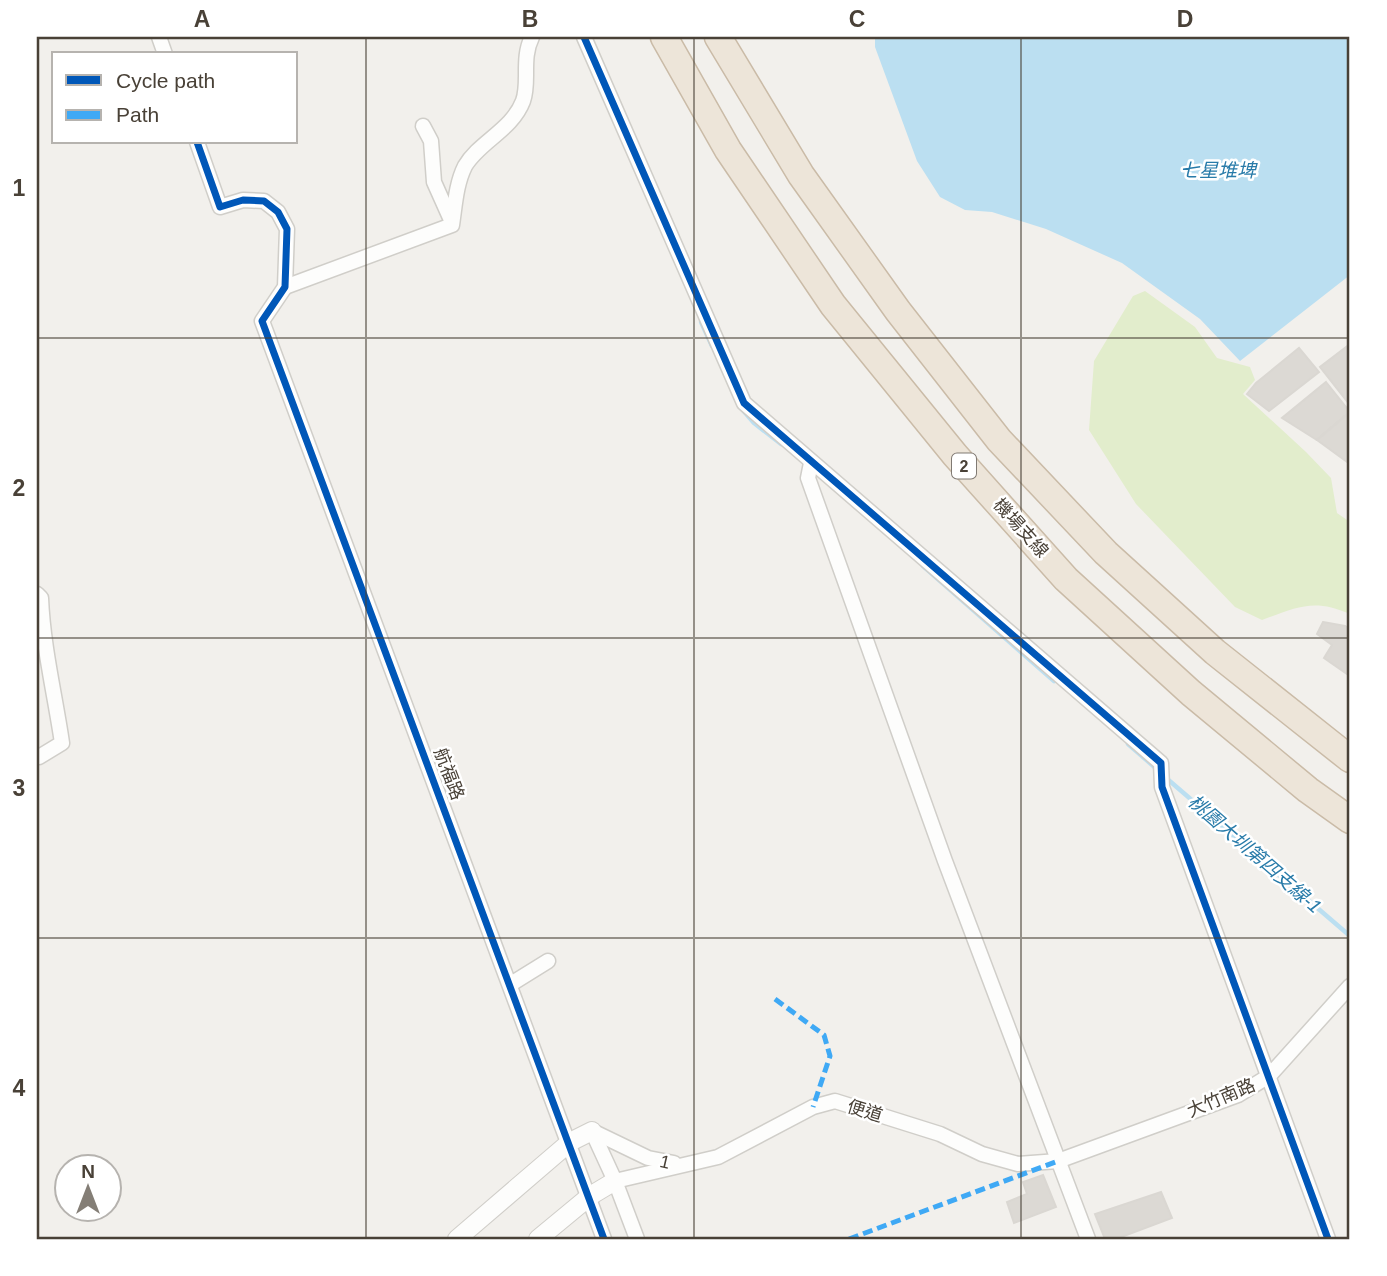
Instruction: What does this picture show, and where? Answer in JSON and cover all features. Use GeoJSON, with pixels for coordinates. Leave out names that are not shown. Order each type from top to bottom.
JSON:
{"type":"FeatureCollection","features":[{"type":"Feature","properties":{"kind":"highway","name":"機場支線"},"geometry":{"type":"LineString","coordinates":[[664,37],[728,150],[833,304],[954,455],[1066,579],[1191,693],[1308,790],[1350,820]]}},
{"type":"Feature","properties":{"kind":"highway"},"geometry":{"type":"LineString","coordinates":[[718,37],[801,175],[898,311],[999,440],[1106,553],[1205,643],[1350,759]]}},
{"type":"Feature","properties":{"kind":"street"},"geometry":{"type":"LineString","coordinates":[[452,225],[456,192],[466,165],[509,122],[523,102],[524,67],[531,37]]}},
{"type":"Feature","properties":{"kind":"street"},"geometry":{"type":"LineString","coordinates":[[584,37],[744,402],[811,463],[1161,763],[1162,787],[1328,1239]]}},
{"type":"Feature","properties":{"kind":"street"},"geometry":{"type":"LineString","coordinates":[[423,127],[431,141],[434,181],[452,225]]}},
{"type":"Feature","properties":{"kind":"street"},"geometry":{"type":"LineString","coordinates":[[198,144],[220,207],[243,200],[264,201],[278,212],[287,229],[285,287],[452,225]]}},
{"type":"Feature","properties":{"kind":"street","name":"航福路"},"geometry":{"type":"LineString","coordinates":[[285,287],[262,321],[604,1239]]}},
{"type":"Feature","properties":{"kind":"street"},"geometry":{"type":"LineString","coordinates":[[811,463],[808,478],[945,861],[1088,1239]]}},
{"type":"Feature","properties":{"kind":"street"},"geometry":{"type":"LineString","coordinates":[[37,594],[41,597],[42,635],[51,670],[62,743],[39,757]]}},
{"type":"Feature","properties":{"kind":"street"},"geometry":{"type":"LineString","coordinates":[[511,984],[548,961]]}},
{"type":"Feature","properties":{"kind":"street","name":"大竹南路"},"geometry":{"type":"LineString","coordinates":[[1058,1161],[1237,1095],[1269,1076],[1350,986]]}},
{"type":"Feature","properties":{"kind":"street","name":"便道"},"geometry":{"type":"LineString","coordinates":[[678,1164],[718,1157],[813,1107],[835,1101],[940,1133],[982,1154],[1018,1164],[1058,1161]]}},
{"type":"Feature","properties":{"kind":"street"},"geometry":{"type":"LineString","coordinates":[[457,1239],[570,1142],[593,1131],[637,1239]]}},
{"type":"Feature","properties":{"kind":"street","name":"1"},"geometry":{"type":"LineString","coordinates":[[593,1131],[648,1158],[678,1164]]}},
{"type":"Feature","properties":{"kind":"street","name":"1"},"geometry":{"type":"LineString","coordinates":[[615,1181],[678,1164]]}},
{"type":"Feature","properties":{"kind":"street"},"geometry":{"type":"LineString","coordinates":[[538,1239],[590,1196],[615,1181]]}},
{"type":"Feature","properties":{"kind":"green space"},"geometry":{"type":"Polygon","coordinates":[[[1145,291],[1195,327],[1217,358],[1250,367],[1255,380],[1243,394],[1331,478],[1337,513],[1350,522],[1350,614],[1316,605],[1296,608],[1262,620],[1235,607],[1136,504],[1089,430],[1094,361],[1133,296],[1145,291]]]}},
{"type":"Feature","properties":{"kind":"water","name":"七星堆埤"},"geometry":{"type":"Polygon","coordinates":[[[875,37],[1350,37],[1350,275],[1240,361],[1200,319],[1122,263],[1046,229],[992,212],[965,210],[940,197],[917,161],[875,47],[875,37]]]}},
{"type":"Feature","properties":{"kind":"building"},"geometry":{"type":"Polygon","coordinates":[[[1350,344],[1350,405],[1320,367],[1350,344]]]}},
{"type":"Feature","properties":{"kind":"building"},"geometry":{"type":"Polygon","coordinates":[[[1299,348],[1319,372],[1269,411],[1247,394],[1256,383],[1299,348]]]}},
{"type":"Feature","properties":{"kind":"building"},"geometry":{"type":"Polygon","coordinates":[[[1326,382],[1350,412],[1317,440],[1282,418],[1326,382]]]}},
{"type":"Feature","properties":{"kind":"building"},"geometry":{"type":"Polygon","coordinates":[[[1350,412],[1350,464],[1317,440],[1350,412]]]}},
{"type":"Feature","properties":{"kind":"building"},"geometry":{"type":"Polygon","coordinates":[[[1323,622],[1350,629],[1350,676],[1324,658],[1332,645],[1317,634],[1323,622]]]}},
{"type":"Feature","properties":{"kind":"building"},"geometry":{"type":"Polygon","coordinates":[[[1043,1175],[1056,1207],[1014,1223],[1007,1202],[1027,1194],[1023,1182],[1043,1175]]]}},
{"type":"Feature","properties":{"kind":"building"},"geometry":{"type":"Polygon","coordinates":[[[1161,1192],[1172,1218],[1116,1239],[1105,1239],[1095,1214],[1161,1192]]]}},
{"type":"Feature","properties":{"kind":"waterway","name":"桃園大圳第四支線-1"},"geometry":{"type":"LineString","coordinates":[[701,322],[712,346]]}},
{"type":"Feature","properties":{"kind":"waterway","name":"桃園大圳第四支線-1"},"geometry":{"type":"LineString","coordinates":[[741,408],[754,423],[781,444]]}},
{"type":"Feature","properties":{"kind":"waterway","name":"桃園大圳第四支線-1"},"geometry":{"type":"LineString","coordinates":[[923,566],[1054,681]]}},
{"type":"Feature","properties":{"kind":"waterway","name":"桃園大圳第四支線-1"},"geometry":{"type":"LineString","coordinates":[[1128,744],[1159,771]]}},
{"type":"Feature","properties":{"kind":"waterway","name":"桃園大圳第四支線-1"},"geometry":{"type":"LineString","coordinates":[[1165,777],[1350,936]]}},
{"type":"Feature","properties":{"kind":"marked path"},"geometry":{"type":"LineString","coordinates":[[775,999],[824,1035],[830,1056],[813,1107]]}},
{"type":"Feature","properties":{"kind":"marked path"},"geometry":{"type":"LineString","coordinates":[[849,1239],[1058,1161]]}},
{"type":"Feature","properties":{"kind":"cycle path"},"geometry":{"type":"LineString","coordinates":[[584,37],[744,403],[1161,763],[1162,787],[1328,1239]]}},
{"type":"Feature","properties":{"kind":"cycle path"},"geometry":{"type":"LineString","coordinates":[[198,144],[220,207],[243,200],[264,201],[278,212],[287,229],[285,287],[262,321],[604,1239]]}}]}
